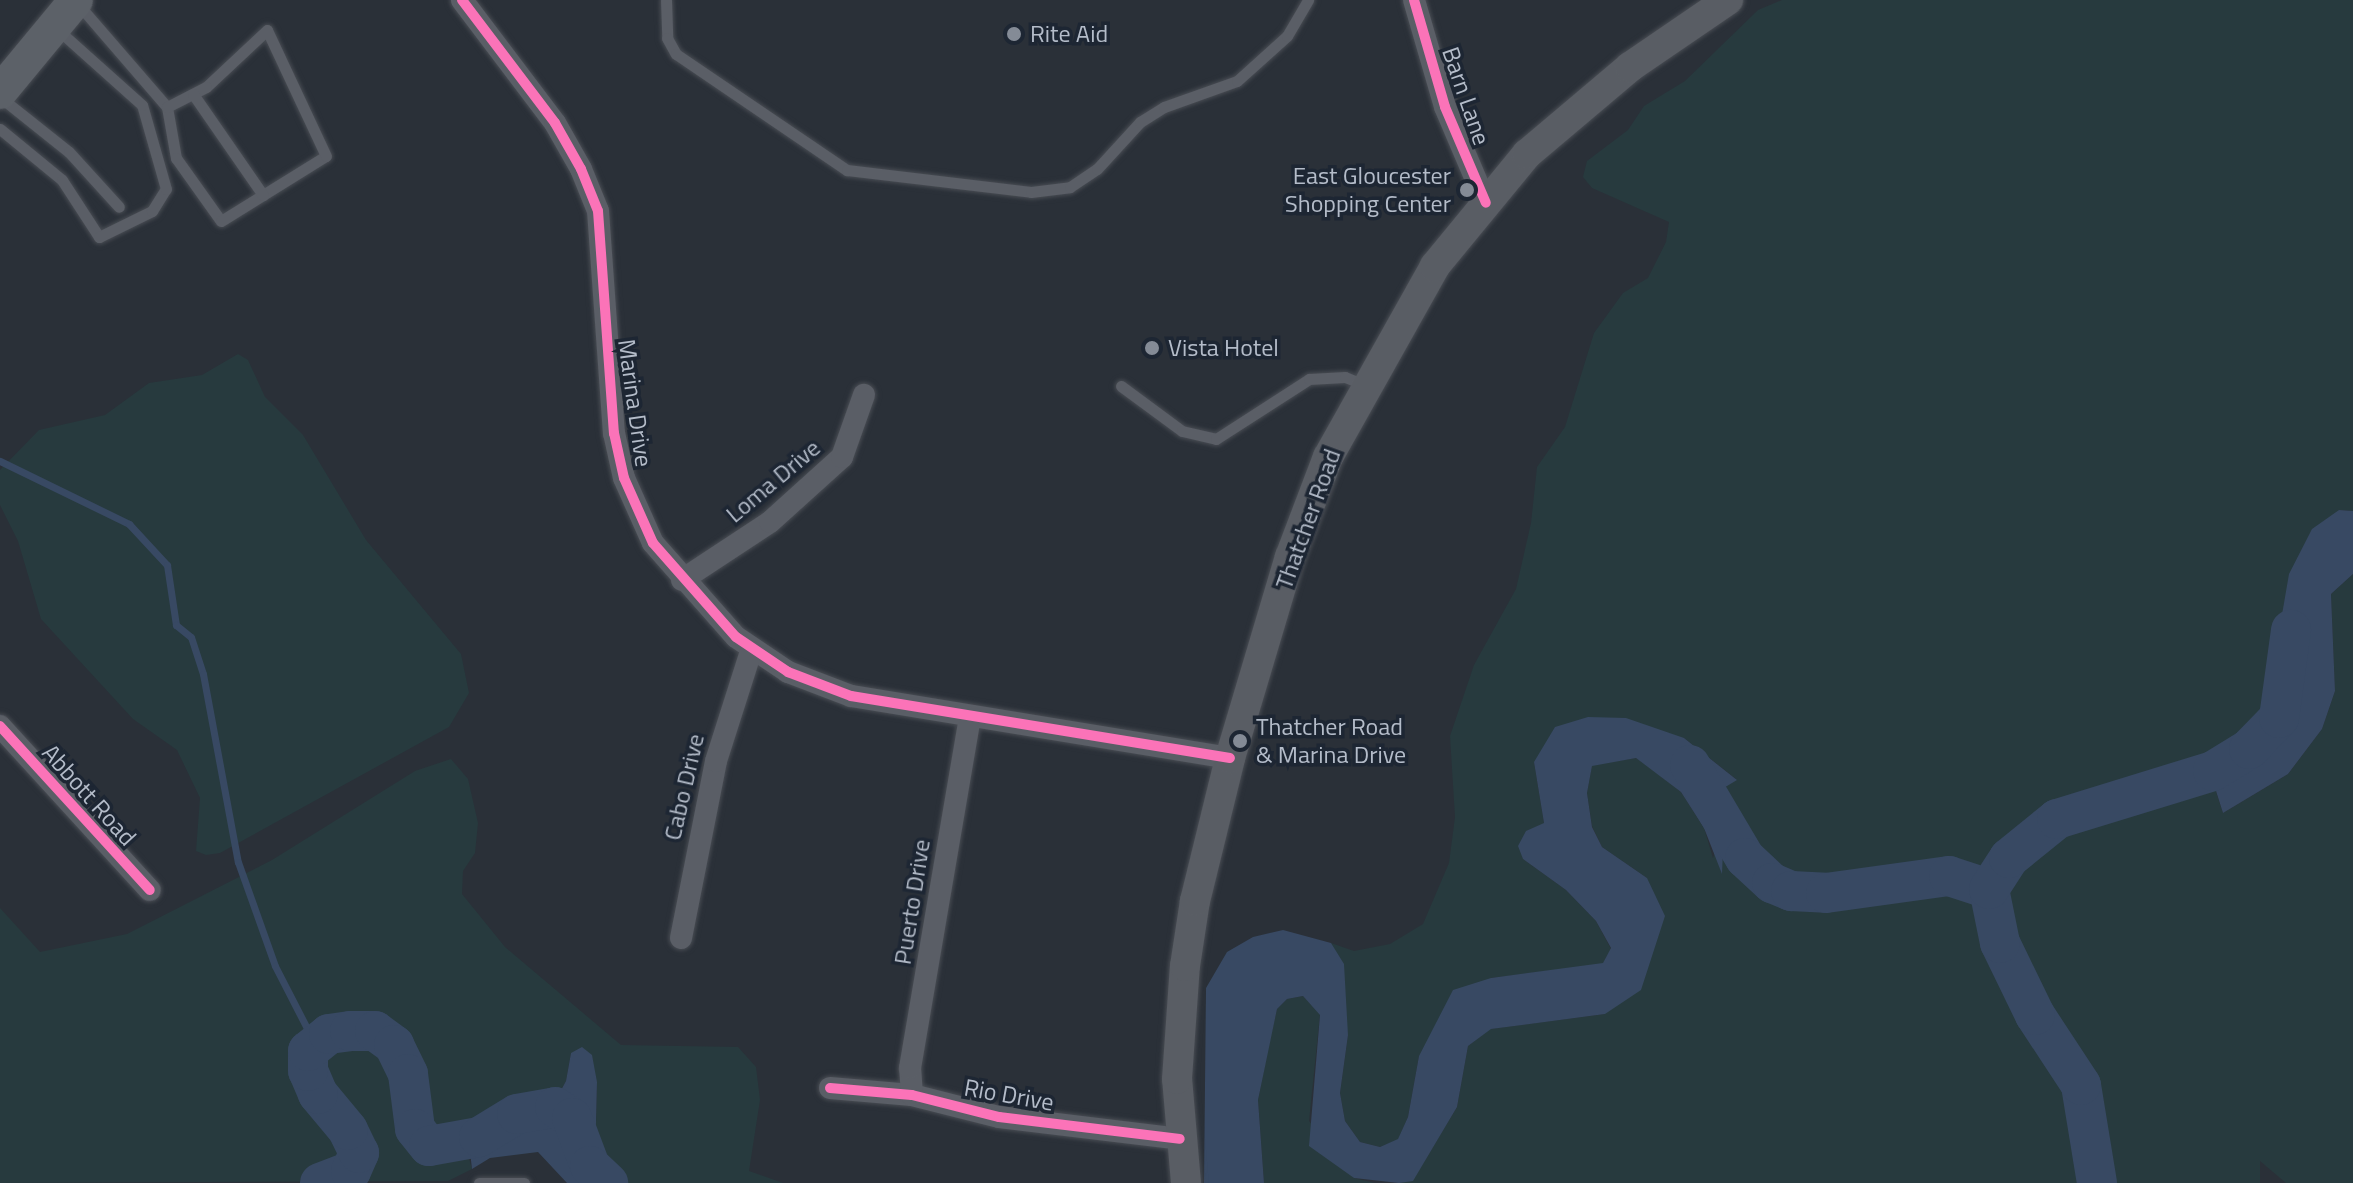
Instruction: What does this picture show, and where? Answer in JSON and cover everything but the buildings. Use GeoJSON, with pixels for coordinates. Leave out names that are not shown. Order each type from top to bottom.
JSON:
{"type":"FeatureCollection","features":[{"type":"Feature","properties":{"kind":"main road","name":"Thatcher Road"},"geometry":{"type":"LineString","coordinates":[[1186,1183],[1177,1079],[1185,966],[1230,758],[1309,503],[1365,386],[1435,266],[1486,203],[1527,154],[1596,95],[1728,0]]}},
{"type":"Feature","properties":{"kind":"main road"},"geometry":{"type":"LineString","coordinates":[[0,94],[68,7]]}},
{"type":"Feature","properties":{"kind":"street","name":"Marina Drive"},"geometry":{"type":"LineString","coordinates":[[462,0],[555,123],[598,211],[614,433],[620,463],[638,517],[682,580],[751,651],[851,696],[1230,758]]}},
{"type":"Feature","properties":{"kind":"street","name":"Barn Lane"},"geometry":{"type":"LineString","coordinates":[[1414,0],[1445,107],[1486,203]]}},
{"type":"Feature","properties":{"kind":"street","name":"Loma Drive"},"geometry":{"type":"LineString","coordinates":[[682,580],[770,522],[834,465],[864,395]]}},
{"type":"Feature","properties":{"kind":"street","name":"Cabo Drive"},"geometry":{"type":"LineString","coordinates":[[681,938],[716,761],[751,651]]}},
{"type":"Feature","properties":{"kind":"street","name":"Puerto Drive"},"geometry":{"type":"LineString","coordinates":[[912,1095],[910,1068],[970,717]]}},
{"type":"Feature","properties":{"kind":"street","name":"Abbott Road"},"geometry":{"type":"LineString","coordinates":[[0,726],[150,890]]}},
{"type":"Feature","properties":{"kind":"street","name":"Rio Drive"},"geometry":{"type":"LineString","coordinates":[[830,1088],[912,1095],[999,1117],[1180,1139]]}},
{"type":"Feature","properties":{"kind":"lane"},"geometry":{"type":"LineString","coordinates":[[666,0],[667,38],[676,54],[847,170],[1031,192],[1070,187],[1097,169],[1140,122],[1164,107],[1237,81],[1287,36],[1308,0]]}},
{"type":"Feature","properties":{"kind":"lane"},"geometry":{"type":"LineString","coordinates":[[68,7],[167,107],[176,158],[221,221],[326,156],[267,30],[193,94],[167,107]]}},
{"type":"Feature","properties":{"kind":"lane"},"geometry":{"type":"LineString","coordinates":[[0,129],[62,180],[99,237],[152,211],[166,189],[142,105],[68,7]]}},
{"type":"Feature","properties":{"kind":"lane"},"geometry":{"type":"LineString","coordinates":[[0,94],[69,152],[119,207]]}},
{"type":"Feature","properties":{"kind":"lane"},"geometry":{"type":"LineString","coordinates":[[193,94],[263,195]]}},
{"type":"Feature","properties":{"kind":"lane"},"geometry":{"type":"LineString","coordinates":[[1121,386],[1182,431],[1216,439],[1309,379],[1345,377],[1365,386]]}},
{"type":"Feature","properties":{"kind":"lane"},"geometry":{"type":"LineString","coordinates":[[479,1183],[524,1183]]}},
{"type":"Feature","properties":{"kind":"green space"},"geometry":{"type":"Polygon","coordinates":[[[1782,0],[2353,0],[2353,511],[2339,510],[2278,638],[2285,686],[2277,737],[2210,773],[2223,813],[2288,774],[2322,729],[2335,691],[2331,594],[2353,574],[2353,1183],[2286,1183],[2260,1161],[2260,1183],[1399,1183],[1413,1180],[1457,1107],[1468,1046],[1490,1029],[1605,1014],[1647,878],[1602,847],[1592,826],[1587,793],[1592,765],[1636,758],[1661,776],[1681,792],[1704,828],[1713,858],[1724,825],[1711,794],[1736,779],[1684,738],[1534,762],[1544,823],[1523,859],[1566,890],[1596,921],[1611,949],[1603,964],[1491,978],[1419,1056],[1408,1117],[1398,1140],[1380,1147],[1360,1142],[1345,1121],[1340,1093],[1348,1035],[1331,943],[1354,951],[1390,944],[1423,924],[1449,863],[1455,817],[1450,736],[1474,665],[1516,589],[1531,523],[1537,467],[1565,427],[1594,333],[1623,293],[1648,278],[1666,242],[1669,222],[1592,188],[1583,177],[1587,161],[1628,130],[1644,106],[1685,81],[1758,10],[1782,0]]]}},
{"type":"Feature","properties":{"kind":"green space"},"geometry":{"type":"Polygon","coordinates":[[[238,354],[248,360],[265,397],[303,435],[366,540],[461,654],[469,693],[449,727],[220,853],[206,855],[196,851],[200,798],[177,750],[133,719],[41,619],[18,541],[0,505],[0,470],[39,430],[105,415],[149,383],[202,375],[238,354]]]}},
{"type":"Feature","properties":{"kind":"green space"},"geometry":{"type":"Polygon","coordinates":[[[451,759],[468,779],[478,823],[475,853],[463,871],[462,894],[505,947],[621,1045],[738,1047],[756,1067],[760,1100],[749,1171],[783,1183],[618,1183],[595,1162],[597,1082],[571,1053],[566,1081],[553,1105],[543,1112],[529,1112],[468,1155],[472,1169],[448,1181],[0,1183],[0,908],[40,952],[127,934],[272,860],[415,771],[451,759]]]}},
{"type":"Feature","properties":{"kind":"green space"},"geometry":{"type":"Polygon","coordinates":[[[1303,996],[1320,1014],[1309,1121],[1354,1178],[1375,1183],[1264,1183],[1258,1100],[1269,1044],[1277,1009],[1287,999],[1303,996]]]}},
{"type":"Feature","properties":{"kind":"water"},"geometry":{"type":"Polygon","coordinates":[[[2339,510],[2353,511],[2353,574],[2331,594],[2335,691],[2322,729],[2288,774],[2223,813],[2210,772],[2277,737],[2285,686],[2278,638],[2289,574],[2312,529],[2339,510]]]}},
{"type":"Feature","properties":{"kind":"water"},"geometry":{"type":"Polygon","coordinates":[[[1588,717],[1626,718],[1684,738],[1737,780],[1712,795],[1724,825],[1722,874],[1704,828],[1681,792],[1636,758],[1592,766],[1587,793],[1592,827],[1602,847],[1647,878],[1665,916],[1641,990],[1605,1014],[1491,1029],[1468,1046],[1457,1107],[1413,1181],[1399,1183],[1354,1178],[1309,1146],[1320,1015],[1303,996],[1287,999],[1277,1009],[1258,1100],[1264,1183],[1204,1183],[1206,988],[1227,952],[1253,937],[1283,930],[1331,943],[1344,964],[1348,1035],[1340,1093],[1345,1121],[1360,1142],[1380,1147],[1398,1139],[1408,1117],[1419,1056],[1453,990],[1491,978],[1603,963],[1611,948],[1596,921],[1566,890],[1523,859],[1518,846],[1526,831],[1544,823],[1534,762],[1555,727],[1588,717]]]}},
{"type":"Feature","properties":{"kind":"water"},"geometry":{"type":"Polygon","coordinates":[[[582,1047],[592,1055],[597,1082],[595,1162],[618,1183],[567,1183],[538,1152],[490,1158],[472,1169],[469,1143],[478,1132],[553,1105],[566,1081],[571,1053],[582,1047]]]}},
{"type":"Feature","properties":{"kind":"waterway"},"geometry":{"type":"LineString","coordinates":[[0,461],[129,524],[167,565],[176,625],[191,637],[203,674],[238,862],[275,966],[314,1042]]}},
{"type":"Feature","properties":{"kind":"waterway"},"geometry":{"type":"LineString","coordinates":[[2097,1183],[2081,1085],[2035,1015],[2000,943],[1989,889],[2009,858],[2057,819],[2213,771],[2249,749],[2279,718],[2291,630]]}},
{"type":"Feature","properties":{"kind":"waterway"},"geometry":{"type":"LineString","coordinates":[[1690,765],[1745,858],[1772,883],[1791,891],[1826,893],[1949,876],[1989,889]]}},
{"type":"Feature","properties":{"kind":"waterway"},"geometry":{"type":"LineString","coordinates":[[320,1183],[351,1171],[359,1153],[348,1130],[318,1094],[308,1071],[308,1051],[329,1034],[350,1031],[375,1031],[394,1045],[408,1074],[415,1129],[429,1146],[479,1137],[517,1114],[555,1107],[572,1118],[590,1166],[608,1183]]}},
{"type":"Feature","properties":{"kind":"cycle path"},"geometry":{"type":"LineString","coordinates":[[462,0],[555,123],[581,169],[598,211],[614,433],[624,478],[653,543],[736,637],[788,672],[851,696],[1230,758]]}},
{"type":"Feature","properties":{"kind":"cycle path"},"geometry":{"type":"LineString","coordinates":[[1414,0],[1445,107],[1486,203]]}},
{"type":"Feature","properties":{"kind":"cycle path"},"geometry":{"type":"LineString","coordinates":[[0,726],[150,890]]}},
{"type":"Feature","properties":{"kind":"cycle path"},"geometry":{"type":"LineString","coordinates":[[830,1088],[912,1095],[999,1117],[1180,1139]]}},
{"type":"Feature","properties":{"kind":"place","name":"Rite Aid"},"geometry":{"type":"Point","coordinates":[1014,34]}},
{"type":"Feature","properties":{"kind":"place","name":"East Gloucester Shopping Center"},"geometry":{"type":"Point","coordinates":[1467,190]}},
{"type":"Feature","properties":{"kind":"place","name":"Vista Hotel"},"geometry":{"type":"Point","coordinates":[1152,348]}},
{"type":"Feature","properties":{"kind":"place","name":"Thatcher Road & Marina Drive"},"geometry":{"type":"Point","coordinates":[1240,741]}}]}
